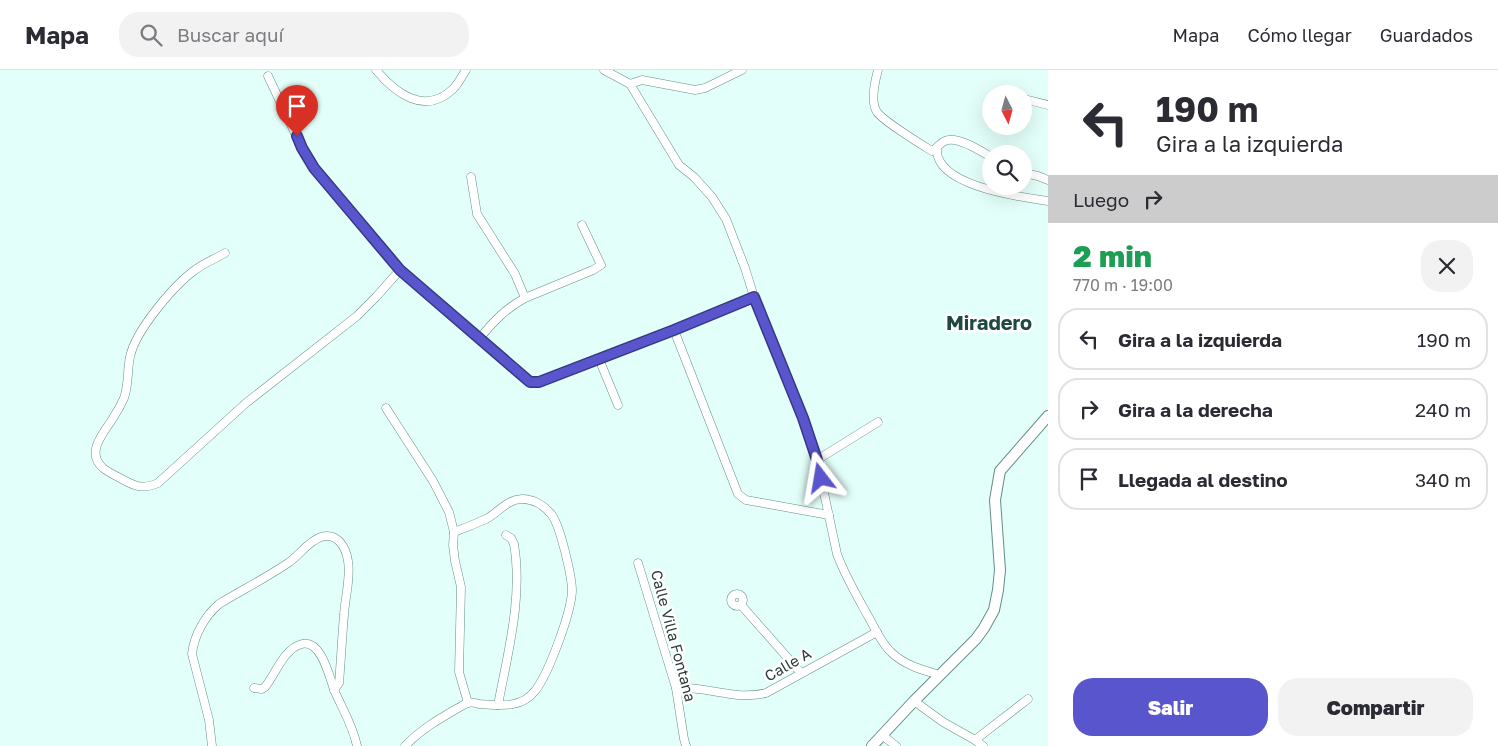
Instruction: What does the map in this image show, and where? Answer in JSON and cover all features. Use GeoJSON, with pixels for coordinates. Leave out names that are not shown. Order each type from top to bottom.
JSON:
{"type":"FeatureCollection","features":[{"type":"Feature","properties":{"kind":"main road"},"geometry":{"type":"LineString","coordinates":[[872,746],[976,639],[994,610],[1000,570],[995,500],[1000,471],[1048,416]]}},
{"type":"Feature","properties":{"kind":"street"},"geometry":{"type":"LineString","coordinates":[[376,70],[399,93],[416,100],[426,101],[444,96],[454,88],[466,70]]}},
{"type":"Feature","properties":{"kind":"street"},"geometry":{"type":"LineString","coordinates":[[604,70],[630,84],[680,165],[694,177],[712,198],[726,219],[817,460],[837,554],[842,568],[877,632],[891,652],[900,660],[917,668],[940,675]]}},
{"type":"Feature","properties":{"kind":"street"},"geometry":{"type":"LineString","coordinates":[[630,84],[642,80],[695,90],[705,88],[742,70]]}},
{"type":"Feature","properties":{"kind":"street"},"geometry":{"type":"LineString","coordinates":[[878,70],[874,89],[877,112],[932,151],[945,141],[954,140],[982,152]]}},
{"type":"Feature","properties":{"kind":"street"},"geometry":{"type":"LineString","coordinates":[[268,76],[302,148],[314,168],[400,270],[526,380],[534,383],[674,330],[754,297]]}},
{"type":"Feature","properties":{"kind":"street"},"geometry":{"type":"LineString","coordinates":[[1032,101],[1048,105]]}},
{"type":"Feature","properties":{"kind":"street"},"geometry":{"type":"LineString","coordinates":[[937,148],[937,155],[942,166],[956,177],[1010,195],[1048,201]]}},
{"type":"Feature","properties":{"kind":"street"},"geometry":{"type":"LineString","coordinates":[[1032,175],[1048,180]]}},
{"type":"Feature","properties":{"kind":"street"},"geometry":{"type":"LineString","coordinates":[[471,177],[477,214],[515,274],[525,298]]}},
{"type":"Feature","properties":{"kind":"street"},"geometry":{"type":"LineString","coordinates":[[479,339],[501,314],[525,298],[601,265],[582,225]]}},
{"type":"Feature","properties":{"kind":"street"},"geometry":{"type":"LineString","coordinates":[[225,253],[195,270],[180,282],[158,308],[133,348],[130,356],[125,395],[119,409],[98,440],[96,453],[99,463],[104,468],[133,485],[147,487],[158,483],[246,403],[357,316],[400,270]]}},
{"type":"Feature","properties":{"kind":"street"},"geometry":{"type":"LineString","coordinates":[[674,330],[738,494],[746,500],[828,515]]}},
{"type":"Feature","properties":{"kind":"street"},"geometry":{"type":"LineString","coordinates":[[599,359],[618,405]]}},
{"type":"Feature","properties":{"kind":"street"},"geometry":{"type":"LineString","coordinates":[[386,408],[446,503],[454,532],[454,553],[461,587],[459,672],[468,703]]}},
{"type":"Feature","properties":{"kind":"street"},"geometry":{"type":"LineString","coordinates":[[817,460],[878,422]]}},
{"type":"Feature","properties":{"kind":"street"},"geometry":{"type":"LineString","coordinates":[[405,746],[425,728],[468,703],[498,705],[517,703],[535,692],[558,644],[566,619],[572,590],[559,532],[551,514],[536,501],[522,499],[512,501],[487,518],[454,532]]}},
{"type":"Feature","properties":{"kind":"street"},"geometry":{"type":"LineString","coordinates":[[498,705],[517,589],[514,544],[511,538],[506,535]]}},
{"type":"Feature","properties":{"kind":"street"},"geometry":{"type":"LineString","coordinates":[[212,746],[209,720],[192,654],[200,629],[219,604],[290,563],[309,544],[321,537],[328,536],[336,538],[343,545],[349,572],[339,683],[334,690]]}},
{"type":"Feature","properties":{"kind":"street","name":"Calle Villa Fontana"},"geometry":{"type":"LineString","coordinates":[[638,563],[676,688],[686,746]]}},
{"type":"Feature","properties":{"kind":"street"},"geometry":{"type":"LineString","coordinates":[[741,605],[801,673]]}},
{"type":"Feature","properties":{"kind":"street","name":"Calle A"},"geometry":{"type":"LineString","coordinates":[[676,688],[687,687],[754,696],[766,693],[877,632]]}},
{"type":"Feature","properties":{"kind":"street"},"geometry":{"type":"LineString","coordinates":[[254,688],[265,688],[277,667],[289,652],[300,645],[306,643],[310,645],[320,654],[326,664],[334,690],[353,729],[357,746]]}},
{"type":"Feature","properties":{"kind":"street"},"geometry":{"type":"LineString","coordinates":[[975,740],[1028,699]]}},
{"type":"Feature","properties":{"kind":"street"},"geometry":{"type":"LineString","coordinates":[[914,701],[943,722],[983,746]]}},
{"type":"Feature","properties":{"kind":"street"},"geometry":{"type":"LineString","coordinates":[[882,735],[896,746]]}},
{"type":"Feature","properties":{"kind":"district","name":"Miradero"},"geometry":{"type":"Point","coordinates":[989,323]}},
{"type":"Feature","properties":{"kind":"route"},"geometry":{"type":"LineString","coordinates":[[297,136],[314,168],[400,270],[530,382],[539,382],[754,297],[803,418],[821,478]]}}]}
